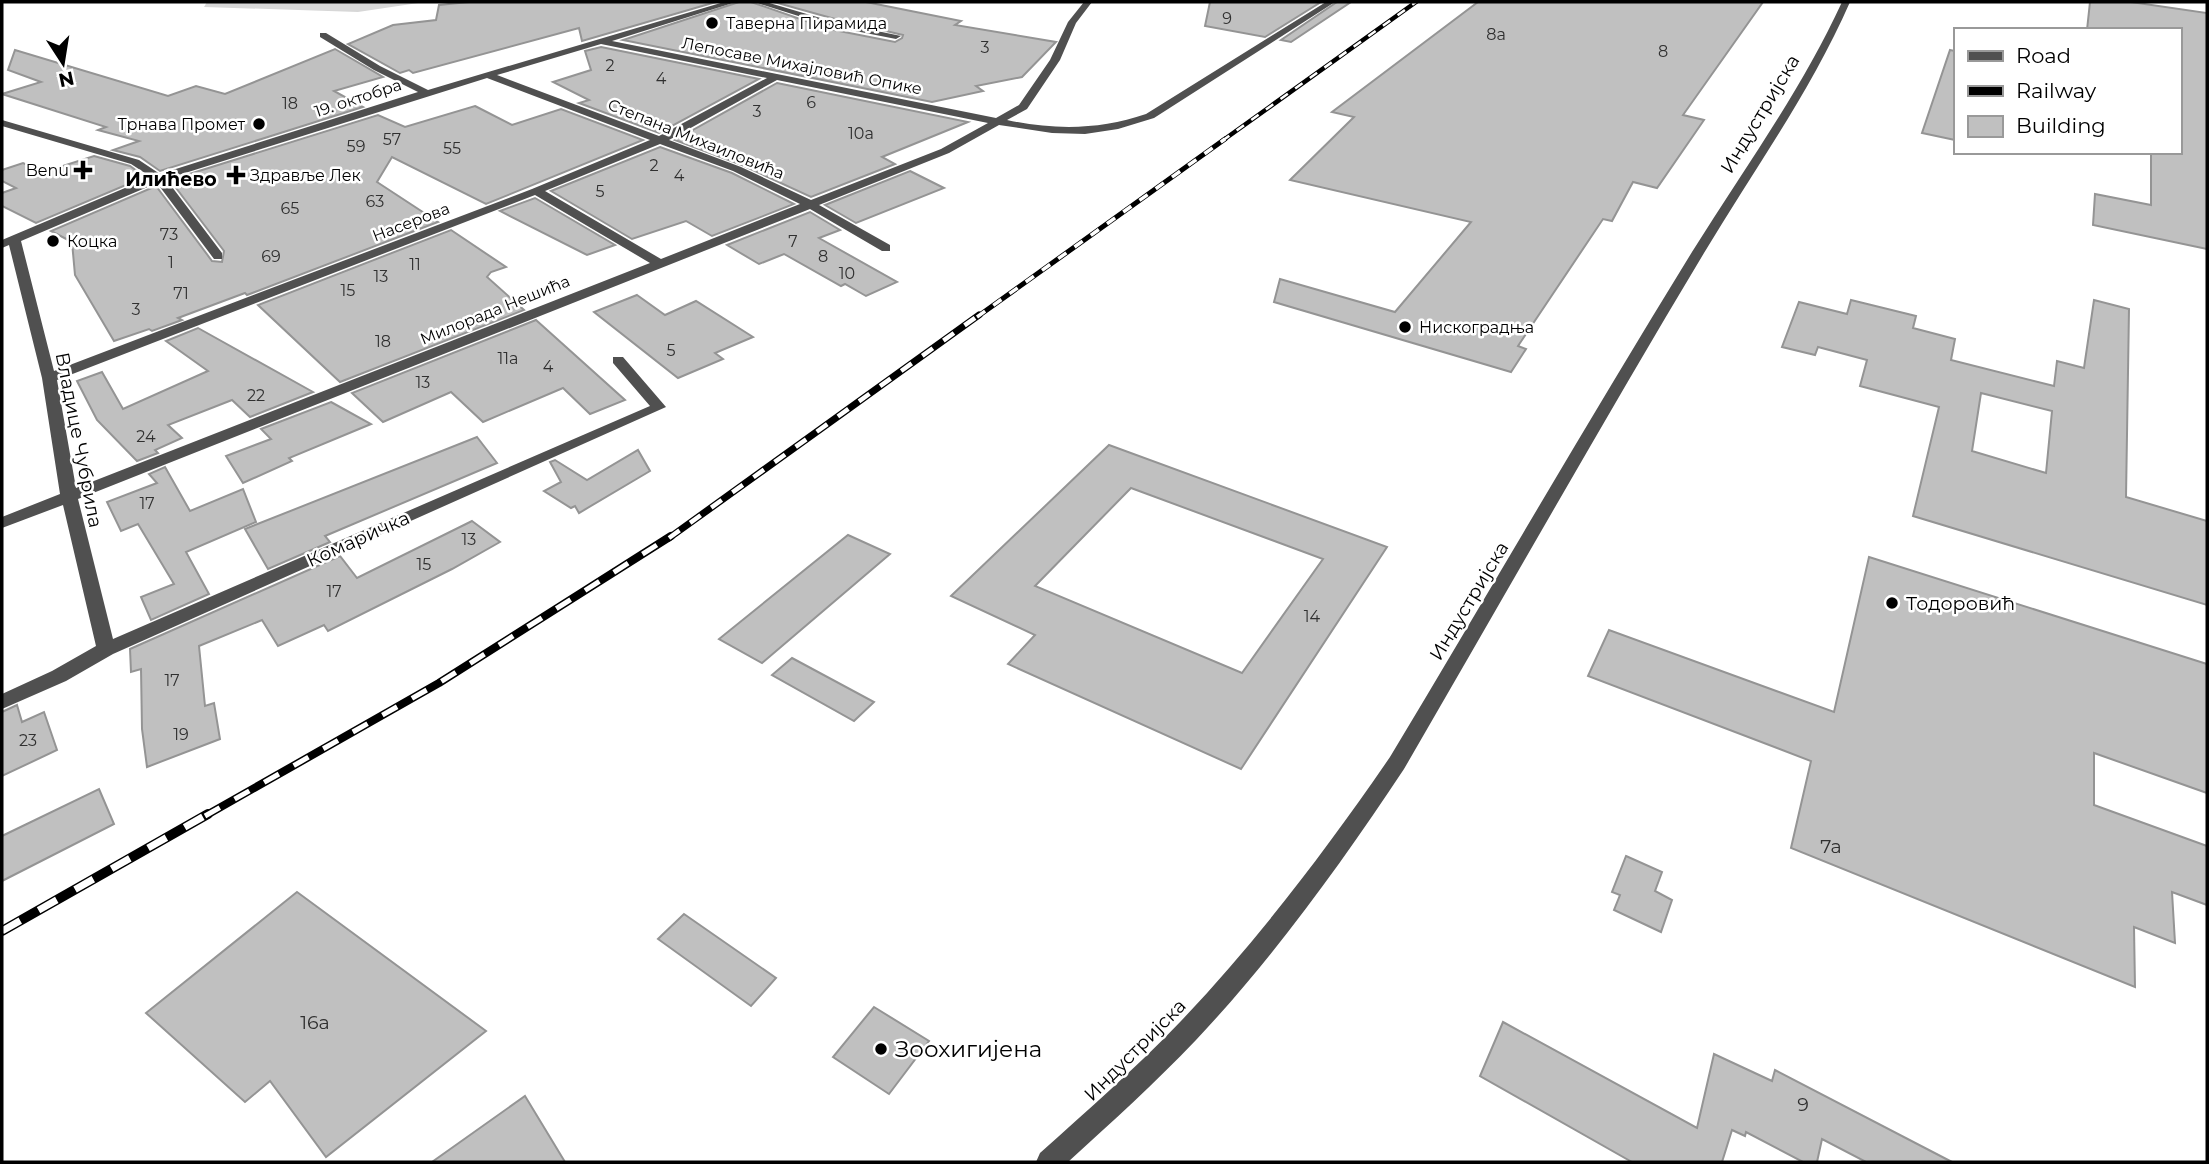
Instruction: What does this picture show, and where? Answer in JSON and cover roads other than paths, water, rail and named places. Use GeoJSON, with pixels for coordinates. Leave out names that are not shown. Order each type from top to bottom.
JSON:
{"type":"FeatureCollection","features":[{"type":"Feature","properties":{"kind":"street","name":"19. октобра"},"geometry":{"type":"LineString","coordinates":[[8,241],[159,178],[427,93],[732,2]]}},
{"type":"Feature","properties":{"kind":"street"},"geometry":{"type":"LineString","coordinates":[[758,2],[833,24],[896,36]]}},
{"type":"Feature","properties":{"kind":"street","name":"Милорада Нешића"},"geometry":{"type":"LineString","coordinates":[[2,523],[944,151],[1023,107],[1055,60],[1072,22],[1088,2]]}},
{"type":"Feature","properties":{"kind":"street","name":"Лепосаве Михајловић Опике"},"geometry":{"type":"LineString","coordinates":[[601,41],[1046,131],[1068,132],[1131,124],[1160,110],[1331,2]]}},
{"type":"Feature","properties":{"kind":"street","name":"Индустријска"},"geometry":{"type":"LineString","coordinates":[[1049,1162],[1173,1045],[1292,909],[1359,822],[1404,752],[1699,251],[1764,151],[1827,44],[1846,2]]}},
{"type":"Feature","properties":{"kind":"street"},"geometry":{"type":"LineString","coordinates":[[323,35],[377,68],[427,93]]}},
{"type":"Feature","properties":{"kind":"street","name":"Степана Михаиловића"},"geometry":{"type":"LineString","coordinates":[[486,75],[737,169],[810,204],[886,248]]}},
{"type":"Feature","properties":{"kind":"street","name":"Насерова"},"geometry":{"type":"LineString","coordinates":[[49,378],[536,191],[660,140],[775,77]]}},
{"type":"Feature","properties":{"kind":"street"},"geometry":{"type":"LineString","coordinates":[[2,123],[135,162],[159,178],[218,256]]}},
{"type":"Feature","properties":{"kind":"street"},"geometry":{"type":"LineString","coordinates":[[536,191],[659,263]]}},
{"type":"Feature","properties":{"kind":"street","name":"Владице Чубрила"},"geometry":{"type":"LineString","coordinates":[[8,241],[49,378],[69,497],[106,649]]}},
{"type":"Feature","properties":{"kind":"street","name":"Комаричка"},"geometry":{"type":"LineString","coordinates":[[2,702],[59,676],[106,649],[659,407],[618,360]]}},
{"type":"Feature","properties":{"kind":"railway"},"geometry":{"type":"LineString","coordinates":[[1222,141],[1416,2]]}},
{"type":"Feature","properties":{"kind":"railway"},"geometry":{"type":"LineString","coordinates":[[977,317],[1225,139]]}},
{"type":"Feature","properties":{"kind":"railway"},"geometry":{"type":"LineString","coordinates":[[669,538],[979,315]]}},
{"type":"Feature","properties":{"kind":"railway"},"geometry":{"type":"LineString","coordinates":[[205,816],[439,683],[671,536]]}},
{"type":"Feature","properties":{"kind":"railway"},"geometry":{"type":"LineString","coordinates":[[2,931],[208,814]]}},
{"type":"Feature","properties":{"kind":"place","name":"Таверна Пирамида"},"geometry":{"type":"Point","coordinates":[712,23]}},
{"type":"Feature","properties":{"kind":"place","name":"Трнава Промет"},"geometry":{"type":"Point","coordinates":[259,124]}},
{"type":"Feature","properties":{"kind":"place","name":"Benu"},"geometry":{"type":"Point","coordinates":[83,170]}},
{"type":"Feature","properties":{"kind":"place","name":"Здравље Лек"},"geometry":{"type":"Point","coordinates":[236,175]}},
{"type":"Feature","properties":{"kind":"place","name":"Коцка"},"geometry":{"type":"Point","coordinates":[53,241]}},
{"type":"Feature","properties":{"kind":"place","name":"Нискоградња"},"geometry":{"type":"Point","coordinates":[1405,327]}},
{"type":"Feature","properties":{"kind":"place","name":"Тодоровић"},"geometry":{"type":"Point","coordinates":[1892,603]}},
{"type":"Feature","properties":{"kind":"place","name":"Зоохигијена"},"geometry":{"type":"Point","coordinates":[881,1049]}},
{"type":"Feature","properties":{"kind":"district","name":"Илићево"},"geometry":{"type":"Point","coordinates":[171,179]}}]}
